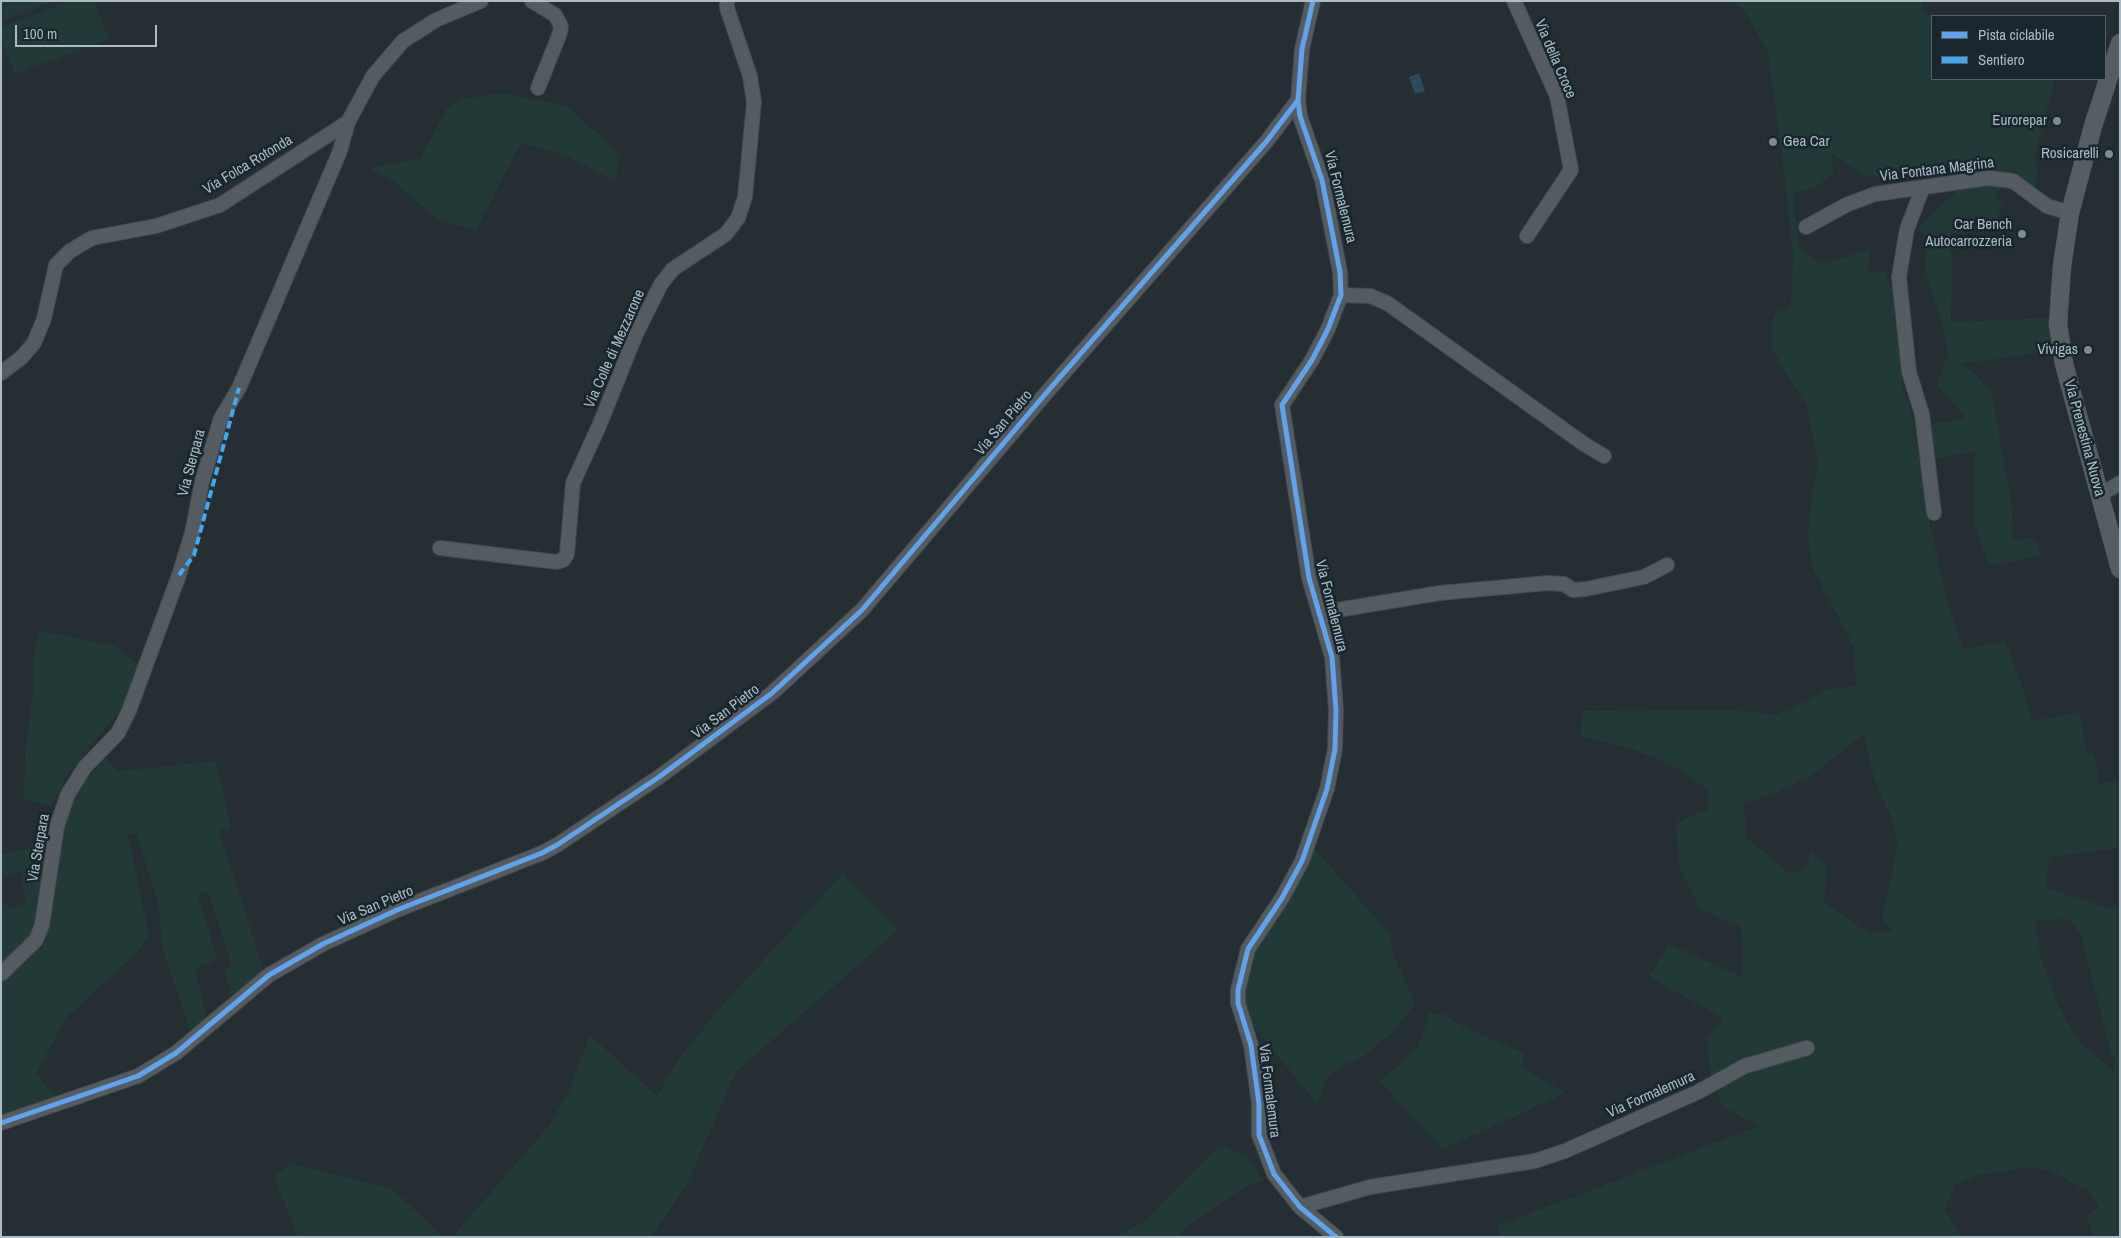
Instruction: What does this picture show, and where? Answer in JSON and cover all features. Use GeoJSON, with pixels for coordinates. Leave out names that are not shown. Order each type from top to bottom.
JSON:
{"type":"FeatureCollection","features":[{"type":"Feature","properties":{"kind":"main road","name":"Via Prenestina Nuova"},"geometry":{"type":"LineString","coordinates":[[2120,43],[2093,126],[2070,213],[2060,289],[2059,334],[2064,364],[2120,569]]}},
{"type":"Feature","properties":{"kind":"street","name":"Via Sterpara"},"geometry":{"type":"LineString","coordinates":[[1,974],[36,940],[42,925],[56,826],[68,794],[85,767],[118,733],[129,711],[180,575],[190,540],[202,482],[221,418],[239,388],[340,151],[348,122],[373,76],[407,38],[441,17],[481,1]]}},
{"type":"Feature","properties":{"kind":"street"},"geometry":{"type":"LineString","coordinates":[[532,1],[556,15],[561,26],[538,88]]}},
{"type":"Feature","properties":{"kind":"street","name":"Via Colle di Mezzarone"},"geometry":{"type":"LineString","coordinates":[[440,548],[557,562],[564,560],[567,554],[573,483],[636,334],[661,284],[673,269],[726,234],[738,218],[745,197],[754,102],[750,76],[727,8],[727,1]]}},
{"type":"Feature","properties":{"kind":"street"},"geometry":{"type":"LineString","coordinates":[[1298,100],[1302,49],[1313,1]]}},
{"type":"Feature","properties":{"kind":"street","name":"Via della Croce"},"geometry":{"type":"LineString","coordinates":[[1514,1],[1557,96],[1571,170],[1527,236]]}},
{"type":"Feature","properties":{"kind":"street","name":"Via Formalemura"},"geometry":{"type":"LineString","coordinates":[[1298,100],[1300,116],[1322,180],[1340,272],[1341,295],[1328,329],[1312,360],[1282,405],[1309,578],[1332,657],[1336,710],[1335,749],[1327,789],[1302,861],[1282,898],[1248,949],[1238,990],[1238,1002],[1251,1045],[1259,1104],[1259,1135],[1274,1174],[1300,1207],[1336,1237]]}},
{"type":"Feature","properties":{"kind":"street","name":"Via San Pietro"},"geometry":{"type":"LineString","coordinates":[[1,1123],[138,1076],[176,1053],[269,976],[323,944],[393,911],[535,856],[557,845],[659,777],[772,693],[862,610],[1053,385],[1266,142],[1298,100]]}},
{"type":"Feature","properties":{"kind":"street","name":"Via Folca Rotonda"},"geometry":{"type":"LineString","coordinates":[[1,373],[21,358],[34,344],[44,320],[56,265],[70,251],[92,238],[156,226],[220,205],[348,122]]}},
{"type":"Feature","properties":{"kind":"street","name":"Via Fontana Magrina"},"geometry":{"type":"LineString","coordinates":[[1806,227],[1828,214],[1863,198],[1891,191],[1984,178],[2000,178],[2014,182],[2047,206],[2070,213]]}},
{"type":"Feature","properties":{"kind":"street"},"geometry":{"type":"LineString","coordinates":[[1923,187],[1907,229],[1899,277],[1908,367],[1922,414],[1934,513]]}},
{"type":"Feature","properties":{"kind":"street"},"geometry":{"type":"LineString","coordinates":[[1341,295],[1370,296],[1387,303],[1584,444],[1604,456]]}},
{"type":"Feature","properties":{"kind":"street"},"geometry":{"type":"LineString","coordinates":[[2100,495],[2120,483]]}},
{"type":"Feature","properties":{"kind":"street"},"geometry":{"type":"LineString","coordinates":[[1319,613],[1440,593],[1548,583],[1564,584],[1573,590],[1586,590],[1644,576],[1667,565]]}},
{"type":"Feature","properties":{"kind":"street","name":"Via Formalemura"},"geometry":{"type":"LineString","coordinates":[[1300,1207],[1370,1187],[1535,1161],[1565,1151],[1689,1096],[1745,1066],[1807,1048]]}},
{"type":"Feature","properties":{"kind":"green space"},"geometry":{"type":"Polygon","coordinates":[[[1,1],[55,1],[4,20],[1,1]]]}},
{"type":"Feature","properties":{"kind":"green space"},"geometry":{"type":"Polygon","coordinates":[[[70,1],[94,1],[109,39],[15,74],[1,38],[1,27],[70,1]]]}},
{"type":"Feature","properties":{"kind":"green space"},"geometry":{"type":"Polygon","coordinates":[[[1729,1],[1923,1],[1922,9],[1931,17],[1931,80],[2055,80],[2034,157],[2038,167],[2035,192],[2013,169],[1994,198],[2002,201],[1996,225],[1950,234],[1952,267],[1951,322],[2049,318],[2052,351],[1959,364],[1975,373],[1992,394],[2012,508],[2013,541],[2034,537],[2041,555],[1990,566],[1974,525],[1975,452],[1932,459],[1931,424],[1966,418],[1937,384],[1948,354],[1943,325],[1925,269],[1926,238],[1918,228],[1966,182],[1953,172],[1897,179],[1862,175],[1832,153],[1833,175],[1814,188],[1795,192],[1794,206],[1799,246],[1819,264],[1870,250],[1868,271],[1886,272],[1893,291],[1903,387],[1912,415],[1928,515],[1945,592],[1963,649],[2005,642],[2033,721],[2080,712],[2087,755],[2094,754],[2099,784],[2120,779],[2120,848],[2049,857],[2046,888],[2110,909],[2120,906],[2120,1237],[2094,1237],[2086,1216],[2099,1208],[2088,1188],[2078,1186],[2050,1170],[2026,1168],[1977,1175],[1956,1184],[1945,1209],[1961,1237],[1501,1237],[1497,1226],[1759,1126],[1723,1107],[1711,1081],[1707,1038],[1723,1018],[1649,977],[1668,944],[1743,977],[1741,927],[1700,909],[1679,867],[1676,823],[1708,809],[1707,789],[1670,764],[1633,749],[1580,736],[1583,711],[1735,710],[1778,715],[1827,690],[1856,685],[1854,647],[1812,567],[1808,535],[1811,500],[1818,462],[1807,407],[1771,348],[1773,315],[1791,306],[1793,255],[1782,153],[1767,49],[1742,8],[1729,1]],[[1864,734],[1812,775],[1774,794],[1744,803],[1746,837],[1789,873],[1806,869],[1811,852],[1827,867],[1824,902],[1869,934],[1892,930],[1882,919],[1897,849],[1895,827],[1874,779],[1864,734]],[[2069,919],[2035,920],[2041,958],[2057,1003],[2079,1042],[2116,1073],[2081,935],[2069,919]]]}},
{"type":"Feature","properties":{"kind":"green space"},"geometry":{"type":"Polygon","coordinates":[[[503,93],[566,106],[606,141],[618,158],[616,181],[559,153],[521,143],[476,230],[438,220],[393,181],[369,168],[420,159],[447,108],[463,99],[503,93]]]}},
{"type":"Feature","properties":{"kind":"green space"},"geometry":{"type":"Polygon","coordinates":[[[38,630],[115,646],[139,665],[122,708],[67,776],[51,806],[24,800],[25,751],[38,630]]]}},
{"type":"Feature","properties":{"kind":"green space"},"geometry":{"type":"Polygon","coordinates":[[[105,757],[118,771],[216,761],[231,829],[218,829],[264,971],[232,996],[224,970],[232,965],[208,892],[198,895],[217,959],[195,968],[206,1016],[191,1032],[163,951],[158,902],[136,834],[128,833],[149,935],[136,953],[65,1019],[36,1074],[57,1099],[1,1116],[1,980],[36,947],[42,950],[59,847],[65,825],[79,789],[105,757]]]}},
{"type":"Feature","properties":{"kind":"green space"},"geometry":{"type":"Polygon","coordinates":[[[39,847],[45,851],[37,924],[32,935],[1,968],[1,905],[7,904],[9,909],[26,903],[21,872],[4,877],[1,871],[1,854],[39,847]]]}},
{"type":"Feature","properties":{"kind":"green space"},"geometry":{"type":"Polygon","coordinates":[[[1314,848],[1390,934],[1394,956],[1415,1004],[1395,1030],[1364,1056],[1336,1069],[1325,1080],[1318,1105],[1254,1027],[1247,1014],[1245,997],[1250,962],[1263,934],[1314,848]]]}},
{"type":"Feature","properties":{"kind":"green space"},"geometry":{"type":"Polygon","coordinates":[[[843,873],[898,930],[736,1072],[687,1184],[651,1237],[452,1237],[548,1127],[568,1093],[590,1035],[657,1096],[678,1060],[720,1008],[843,873]]]}},
{"type":"Feature","properties":{"kind":"green space"},"geometry":{"type":"Polygon","coordinates":[[[1430,1012],[1445,1015],[1468,1029],[1524,1053],[1522,1068],[1566,1093],[1443,1149],[1379,1081],[1401,1064],[1418,1046],[1430,1012]]]}},
{"type":"Feature","properties":{"kind":"green space"},"geometry":{"type":"Polygon","coordinates":[[[1220,1145],[1247,1156],[1264,1180],[1242,1189],[1187,1226],[1178,1237],[1113,1237],[1145,1221],[1220,1145]]]}},
{"type":"Feature","properties":{"kind":"green space"},"geometry":{"type":"Polygon","coordinates":[[[292,1164],[392,1189],[444,1237],[298,1237],[274,1176],[292,1164]]]}},
{"type":"Feature","properties":{"kind":"water"},"geometry":{"type":"Polygon","coordinates":[[[1419,73],[1425,91],[1415,94],[1409,77],[1419,73]]]}},
{"type":"Feature","properties":{"kind":"marked path"},"geometry":{"type":"LineString","coordinates":[[179,575],[194,555],[239,388]]}},
{"type":"Feature","properties":{"kind":"cycle path"},"geometry":{"type":"LineString","coordinates":[[1313,1],[1302,49],[1298,100],[1300,116],[1322,180],[1340,272],[1341,295],[1328,329],[1312,360],[1282,405],[1309,578],[1332,657],[1336,710],[1335,749],[1327,789],[1302,861],[1282,898],[1248,949],[1238,990],[1238,1003],[1251,1045],[1259,1104],[1259,1135],[1274,1174],[1300,1207],[1336,1237]]}},
{"type":"Feature","properties":{"kind":"cycle path"},"geometry":{"type":"LineString","coordinates":[[1,1123],[138,1076],[176,1053],[269,975],[323,944],[397,910],[542,853],[557,845],[659,777],[772,693],[862,610],[1047,392],[1266,142],[1298,100]]}},
{"type":"Feature","properties":{"kind":"place","name":"Eurorepar"},"geometry":{"type":"Point","coordinates":[2057,121]}},
{"type":"Feature","properties":{"kind":"place","name":"Gea Car"},"geometry":{"type":"Point","coordinates":[1773,142]}},
{"type":"Feature","properties":{"kind":"place","name":"Rosicarelli"},"geometry":{"type":"Point","coordinates":[2109,154]}},
{"type":"Feature","properties":{"kind":"place","name":"Car Bench Autocarrozzeria"},"geometry":{"type":"Point","coordinates":[2022,234]}},
{"type":"Feature","properties":{"kind":"place","name":"Vivigas"},"geometry":{"type":"Point","coordinates":[2088,350]}}]}
